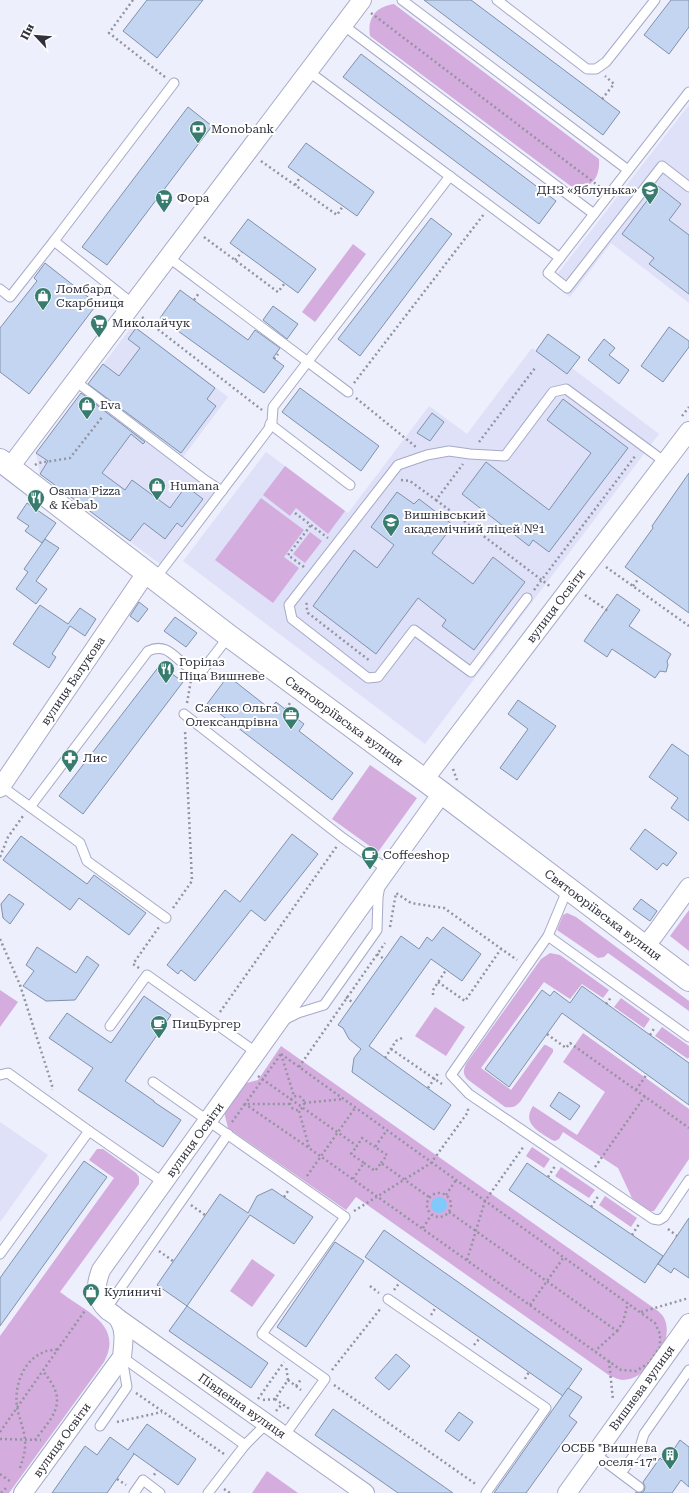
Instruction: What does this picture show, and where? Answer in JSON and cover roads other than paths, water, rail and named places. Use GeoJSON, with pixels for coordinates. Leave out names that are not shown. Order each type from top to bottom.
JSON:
{"type":"FeatureCollection","features":[{"type":"Feature","properties":{"kind":"street"},"geometry":{"type":"LineString","coordinates":[[10,467],[136,309],[168,257],[343,25],[365,5]]}},
{"type":"Feature","properties":{"kind":"street","name":"вулиця Освіти"},"geometry":{"type":"LineString","coordinates":[[424,780],[689,431]]}},
{"type":"Feature","properties":{"kind":"street","name":"Святоюріївська вулиця"},"geometry":{"type":"LineString","coordinates":[[10,467],[229,636],[442,793],[689,980]]}},
{"type":"Feature","properties":{"kind":"street","name":"вулиця Балукова"},"geometry":{"type":"LineString","coordinates":[[1,787],[150,576]]}},
{"type":"Feature","properties":{"kind":"street","name":"вулиця Освіти"},"geometry":{"type":"LineString","coordinates":[[24,1493],[122,1357],[124,1337],[113,1314],[96,1294],[97,1282],[101,1270],[442,793]]}},
{"type":"Feature","properties":{"kind":"street"},"geometry":{"type":"LineString","coordinates":[[645,946],[689,887]]}},
{"type":"Feature","properties":{"kind":"street","name":"Південна вулиця"},"geometry":{"type":"LineString","coordinates":[[113,1314],[365,1493]]}},
{"type":"Feature","properties":{"kind":"street","name":"Вишнева вулиця"},"geometry":{"type":"LineString","coordinates":[[568,1493],[689,1323]]}},
{"type":"Feature","properties":{"kind":"lane"},"geometry":{"type":"LineString","coordinates":[[402,0],[628,170]]}},
{"type":"Feature","properties":{"kind":"lane"},"geometry":{"type":"LineString","coordinates":[[497,0],[587,69],[596,69],[606,62],[655,0]]}},
{"type":"Feature","properties":{"kind":"lane"},"geometry":{"type":"LineString","coordinates":[[343,25],[594,214]]}},
{"type":"Feature","properties":{"kind":"lane"},"geometry":{"type":"LineString","coordinates":[[308,71],[560,258]]}},
{"type":"Feature","properties":{"kind":"lane"},"geometry":{"type":"LineString","coordinates":[[0,289],[10,297],[174,83]]}},
{"type":"Feature","properties":{"kind":"lane"},"geometry":{"type":"LineString","coordinates":[[689,92],[548,273],[567,288],[662,166],[689,187]]}},
{"type":"Feature","properties":{"kind":"lane"},"geometry":{"type":"LineString","coordinates":[[150,576],[222,491],[268,430],[273,407],[450,176]]}},
{"type":"Feature","properties":{"kind":"lane"},"geometry":{"type":"LineString","coordinates":[[54,241],[136,309]]}},
{"type":"Feature","properties":{"kind":"lane"},"geometry":{"type":"LineString","coordinates":[[168,257],[348,392]]}},
{"type":"Feature","properties":{"kind":"lane"},"geometry":{"type":"LineString","coordinates":[[83,387],[205,480],[222,491]]}},
{"type":"Feature","properties":{"kind":"lane"},"geometry":{"type":"LineString","coordinates":[[527,598],[471,672],[414,630],[378,677],[368,678],[292,618],[289,605],[398,465],[427,455],[449,451],[505,456],[553,392],[566,389],[665,462]]}},
{"type":"Feature","properties":{"kind":"lane"},"geometry":{"type":"LineString","coordinates":[[271,421],[350,485]]}},
{"type":"Feature","properties":{"kind":"lane"},"geometry":{"type":"LineString","coordinates":[[30,807],[148,651],[156,647],[165,649],[194,670],[202,671],[229,636]]}},
{"type":"Feature","properties":{"kind":"lane"},"geometry":{"type":"LineString","coordinates":[[184,714],[343,838],[385,873],[378,897],[377,930],[324,1005],[298,1013],[277,1024]]}},
{"type":"Feature","properties":{"kind":"lane"},"geometry":{"type":"LineString","coordinates":[[1,787],[80,843],[87,861],[166,918]]}},
{"type":"Feature","properties":{"kind":"lane"},"geometry":{"type":"LineString","coordinates":[[568,888],[548,936],[451,1075],[469,1094],[653,1218],[659,1220],[664,1217],[689,1180]]}},
{"type":"Feature","properties":{"kind":"lane"},"geometry":{"type":"LineString","coordinates":[[548,936],[689,1037]]}},
{"type":"Feature","properties":{"kind":"lane"},"geometry":{"type":"LineString","coordinates":[[110,1026],[147,975],[257,1053]]}},
{"type":"Feature","properties":{"kind":"lane"},"geometry":{"type":"LineString","coordinates":[[0,1075],[8,1073],[164,1183]]}},
{"type":"Feature","properties":{"kind":"lane"},"geometry":{"type":"LineString","coordinates":[[153,1082],[345,1217],[262,1334],[288,1358],[325,1379],[284,1436]]}},
{"type":"Feature","properties":{"kind":"lane"},"geometry":{"type":"LineString","coordinates":[[0,1254],[90,1131]]}},
{"type":"Feature","properties":{"kind":"lane"},"geometry":{"type":"LineString","coordinates":[[113,1314],[151,1245],[227,1133]]}},
{"type":"Feature","properties":{"kind":"lane"},"geometry":{"type":"LineString","coordinates":[[388,1299],[546,1408],[486,1492]]}},
{"type":"Feature","properties":{"kind":"lane"},"geometry":{"type":"LineString","coordinates":[[100,1426],[127,1387],[122,1357]]}},
{"type":"Feature","properties":{"kind":"lane"},"geometry":{"type":"LineString","coordinates":[[122,1357],[245,1445]]}},
{"type":"Feature","properties":{"kind":"lane"},"geometry":{"type":"LineString","coordinates":[[621,1473],[640,1447],[644,1434],[689,1370]]}},
{"type":"Feature","properties":{"kind":"lane"},"geometry":{"type":"LineString","coordinates":[[208,1493],[245,1445],[266,1423]]}},
{"type":"Feature","properties":{"kind":"lane"},"geometry":{"type":"LineString","coordinates":[[595,1454],[639,1487]]}},
{"type":"Feature","properties":{"kind":"lane"},"geometry":{"type":"LineString","coordinates":[[134,1493],[143,1480],[160,1493]]}},
{"type":"Feature","properties":{"kind":"water"},"geometry":{"type":"Polygon","coordinates":[[[436,1197],[442,1197],[447,1202],[445,1211],[442,1213],[436,1213],[431,1208],[431,1202],[436,1197]]]}},
{"type":"Feature","properties":{"kind":"place","name":"Monobank"},"geometry":{"type":"Point","coordinates":[198,144]}},
{"type":"Feature","properties":{"kind":"place","name":"ДНЗ «Яблунька»"},"geometry":{"type":"Point","coordinates":[650,205]}},
{"type":"Feature","properties":{"kind":"place","name":"Фора"},"geometry":{"type":"Point","coordinates":[164,213]}},
{"type":"Feature","properties":{"kind":"place","name":"Ломбард Скарбниця"},"geometry":{"type":"Point","coordinates":[43,311]}},
{"type":"Feature","properties":{"kind":"place","name":"Миколайчук"},"geometry":{"type":"Point","coordinates":[99,338]}},
{"type":"Feature","properties":{"kind":"place","name":"Eva"},"geometry":{"type":"Point","coordinates":[87,420]}},
{"type":"Feature","properties":{"kind":"place","name":"Humana"},"geometry":{"type":"Point","coordinates":[157,501]}},
{"type":"Feature","properties":{"kind":"place","name":"Osama Pizza & Kebab"},"geometry":{"type":"Point","coordinates":[36,513]}},
{"type":"Feature","properties":{"kind":"place","name":"Вишнівський академічний ліцей №1"},"geometry":{"type":"Point","coordinates":[391,537]}},
{"type":"Feature","properties":{"kind":"place","name":"Горілаз Піца Вишневе"},"geometry":{"type":"Point","coordinates":[166,684]}},
{"type":"Feature","properties":{"kind":"place","name":"Саєнко Ольга Олександрівна"},"geometry":{"type":"Point","coordinates":[291,730]}},
{"type":"Feature","properties":{"kind":"place","name":"Лис"},"geometry":{"type":"Point","coordinates":[70,773]}},
{"type":"Feature","properties":{"kind":"place","name":"Coffeeshop"},"geometry":{"type":"Point","coordinates":[370,870]}},
{"type":"Feature","properties":{"kind":"place","name":"ПицБургер"},"geometry":{"type":"Point","coordinates":[159,1039]}},
{"type":"Feature","properties":{"kind":"place","name":"Кулиничі"},"geometry":{"type":"Point","coordinates":[91,1307]}},
{"type":"Feature","properties":{"kind":"place","name":"ОСББ \"Вишнева оселя-17\""},"geometry":{"type":"Point","coordinates":[670,1470]}}]}
